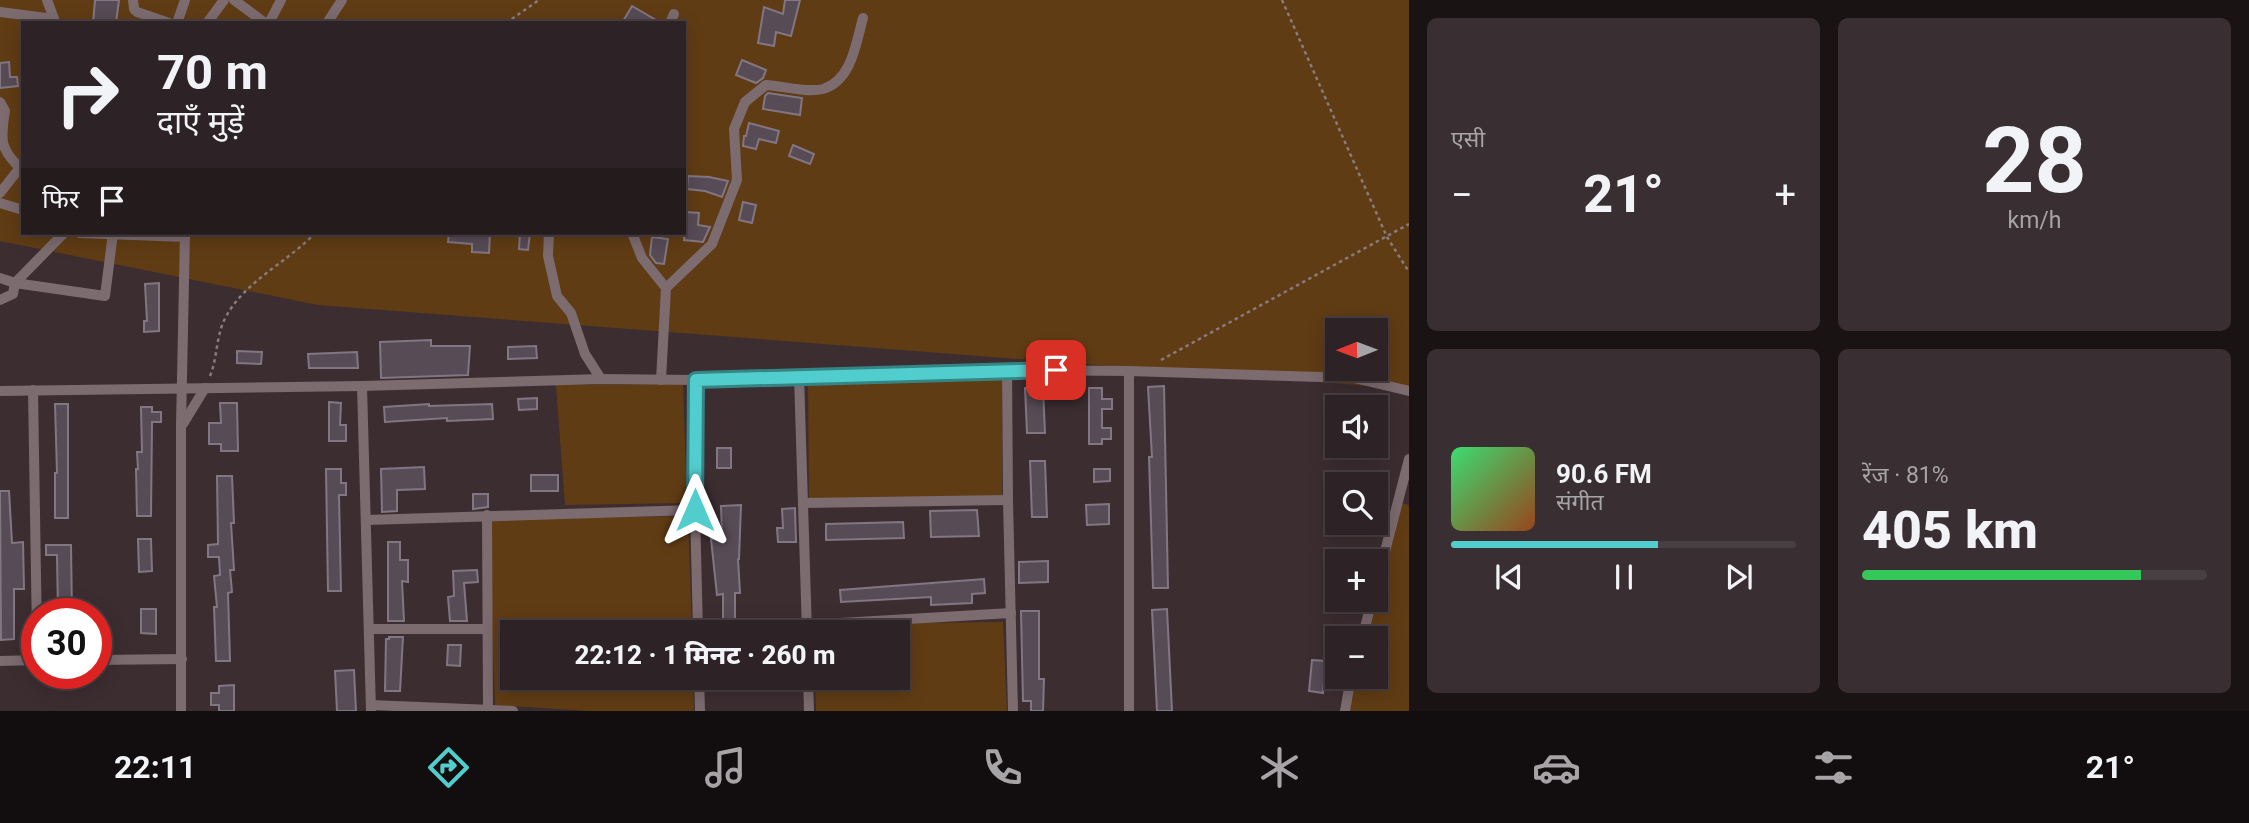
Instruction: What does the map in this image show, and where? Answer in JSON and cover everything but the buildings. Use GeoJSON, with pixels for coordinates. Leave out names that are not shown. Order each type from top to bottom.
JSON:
{"type":"FeatureCollection","features":[{"type":"Feature","properties":{"kind":"street"},"geometry":{"type":"LineString","coordinates":[[0,12],[54,21],[47,0]]}},
{"type":"Feature","properties":{"kind":"street"},"geometry":{"type":"LineString","coordinates":[[133,0],[134,9],[138,12],[163,21]]}},
{"type":"Feature","properties":{"kind":"street"},"geometry":{"type":"LineString","coordinates":[[178,21],[185,0]]}},
{"type":"Feature","properties":{"kind":"street"},"geometry":{"type":"LineString","coordinates":[[209,21],[224,0]]}},
{"type":"Feature","properties":{"kind":"street"},"geometry":{"type":"LineString","coordinates":[[234,0],[264,21]]}},
{"type":"Feature","properties":{"kind":"street"},"geometry":{"type":"LineString","coordinates":[[268,21],[281,0]]}},
{"type":"Feature","properties":{"kind":"street"},"geometry":{"type":"LineString","coordinates":[[328,21],[342,0]]}},
{"type":"Feature","properties":{"kind":"street"},"geometry":{"type":"LineString","coordinates":[[666,288],[712,244],[737,180],[734,128],[745,102],[766,85],[821,89],[831,85],[844,74],[851,60],[863,18]]}},
{"type":"Feature","properties":{"kind":"street"},"geometry":{"type":"LineString","coordinates":[[0,102],[5,111],[0,137],[11,161],[21,167]]}},
{"type":"Feature","properties":{"kind":"street"},"geometry":{"type":"LineString","coordinates":[[0,193],[21,169]]}},
{"type":"Feature","properties":{"kind":"street"},"geometry":{"type":"LineString","coordinates":[[0,203],[21,209]]}},
{"type":"Feature","properties":{"kind":"street"},"geometry":{"type":"LineString","coordinates":[[0,300],[13,294],[15,283],[62,235]]}},
{"type":"Feature","properties":{"kind":"street"},"geometry":{"type":"LineString","coordinates":[[0,278],[15,283],[105,296],[113,235]]}},
{"type":"Feature","properties":{"kind":"street"},"geometry":{"type":"LineString","coordinates":[[181,711],[181,426],[185,235]]}},
{"type":"Feature","properties":{"kind":"street"},"geometry":{"type":"LineString","coordinates":[[549,235],[548,256],[557,296],[571,313],[585,354],[601,379]]}},
{"type":"Feature","properties":{"kind":"street"},"geometry":{"type":"LineString","coordinates":[[633,235],[642,258],[666,288],[661,380]]}},
{"type":"Feature","properties":{"kind":"street"},"geometry":{"type":"LineString","coordinates":[[1007,370],[1007,500],[1013,711]]}},
{"type":"Feature","properties":{"kind":"street"},"geometry":{"type":"LineString","coordinates":[[0,391],[362,386],[601,379],[696,380],[1007,370],[1354,378],[1409,391]]}},
{"type":"Feature","properties":{"kind":"street"},"geometry":{"type":"LineString","coordinates":[[1129,711],[1134,371]]}},
{"type":"Feature","properties":{"kind":"street"},"geometry":{"type":"LineString","coordinates":[[799,376],[807,620]]}},
{"type":"Feature","properties":{"kind":"street"},"geometry":{"type":"LineString","coordinates":[[696,380],[698,620]]}},
{"type":"Feature","properties":{"kind":"street"},"geometry":{"type":"LineString","coordinates":[[362,386],[371,708],[513,711]]}},
{"type":"Feature","properties":{"kind":"street"},"geometry":{"type":"LineString","coordinates":[[181,426],[205,388]]}},
{"type":"Feature","properties":{"kind":"street"},"geometry":{"type":"LineString","coordinates":[[33,390],[36,598]]}},
{"type":"Feature","properties":{"kind":"street"},"geometry":{"type":"LineString","coordinates":[[1386,549],[1409,459]]}},
{"type":"Feature","properties":{"kind":"street"},"geometry":{"type":"LineString","coordinates":[[803,503],[1007,500]]}},
{"type":"Feature","properties":{"kind":"street"},"geometry":{"type":"LineString","coordinates":[[366,520],[695,510]]}},
{"type":"Feature","properties":{"kind":"street"},"geometry":{"type":"LineString","coordinates":[[486,515],[488,710]]}},
{"type":"Feature","properties":{"kind":"street"},"geometry":{"type":"LineString","coordinates":[[910,621],[1011,614]]}},
{"type":"Feature","properties":{"kind":"street"},"geometry":{"type":"LineString","coordinates":[[369,629],[487,629]]}},
{"type":"Feature","properties":{"kind":"street"},"geometry":{"type":"LineString","coordinates":[[112,660],[182,659]]}},
{"type":"Feature","properties":{"kind":"street"},"geometry":{"type":"LineString","coordinates":[[0,661],[21,660]]}},
{"type":"Feature","properties":{"kind":"street"},"geometry":{"type":"LineString","coordinates":[[1345,711],[1349,689]]}},
{"type":"Feature","properties":{"kind":"street"},"geometry":{"type":"LineString","coordinates":[[699,690],[700,711]]}},
{"type":"Feature","properties":{"kind":"street"},"geometry":{"type":"LineString","coordinates":[[808,690],[809,711]]}},
{"type":"Feature","properties":{"kind":"path"},"geometry":{"type":"LineString","coordinates":[[509,21],[539,0]]}},
{"type":"Feature","properties":{"kind":"path"},"geometry":{"type":"LineString","coordinates":[[1282,0],[1387,236],[1409,272]]}},
{"type":"Feature","properties":{"kind":"path"},"geometry":{"type":"LineString","coordinates":[[1134,371],[1409,224]]}},
{"type":"Feature","properties":{"kind":"path"},"geometry":{"type":"LineString","coordinates":[[205,388],[216,362],[222,325],[232,306],[250,286],[299,250],[313,235]]}},
{"type":"Feature","properties":{"kind":"shaded area"},"geometry":{"type":"Polygon","coordinates":[[[0,0],[1409,0],[1409,389],[318,305],[0,241],[0,0]]]}},
{"type":"Feature","properties":{"kind":"shaded area"},"geometry":{"type":"Polygon","coordinates":[[[1002,376],[1002,497],[809,502],[808,382],[1002,376]]]}},
{"type":"Feature","properties":{"kind":"shaded area"},"geometry":{"type":"Polygon","coordinates":[[[683,384],[687,503],[565,505],[556,385],[683,384]]]}},
{"type":"Feature","properties":{"kind":"shaded area"},"geometry":{"type":"Polygon","coordinates":[[[1399,503],[1409,505],[1409,711],[1348,711],[1353,689],[1388,689],[1388,626],[1368,626],[1372,612],[1388,612],[1388,549],[1399,503]]]}},
{"type":"Feature","properties":{"kind":"shaded area"},"geometry":{"type":"Polygon","coordinates":[[[688,516],[692,620],[500,620],[500,690],[693,690],[694,711],[589,711],[495,705],[488,520],[688,516]]]}},
{"type":"Feature","properties":{"kind":"shaded area"},"geometry":{"type":"Polygon","coordinates":[[[1003,622],[1007,711],[816,711],[815,690],[910,690],[910,623],[1003,622]]]}},
{"type":"Feature","properties":{"kind":"route"},"geometry":{"type":"LineString","coordinates":[[695,510],[696,380],[1056,370]]}}]}
